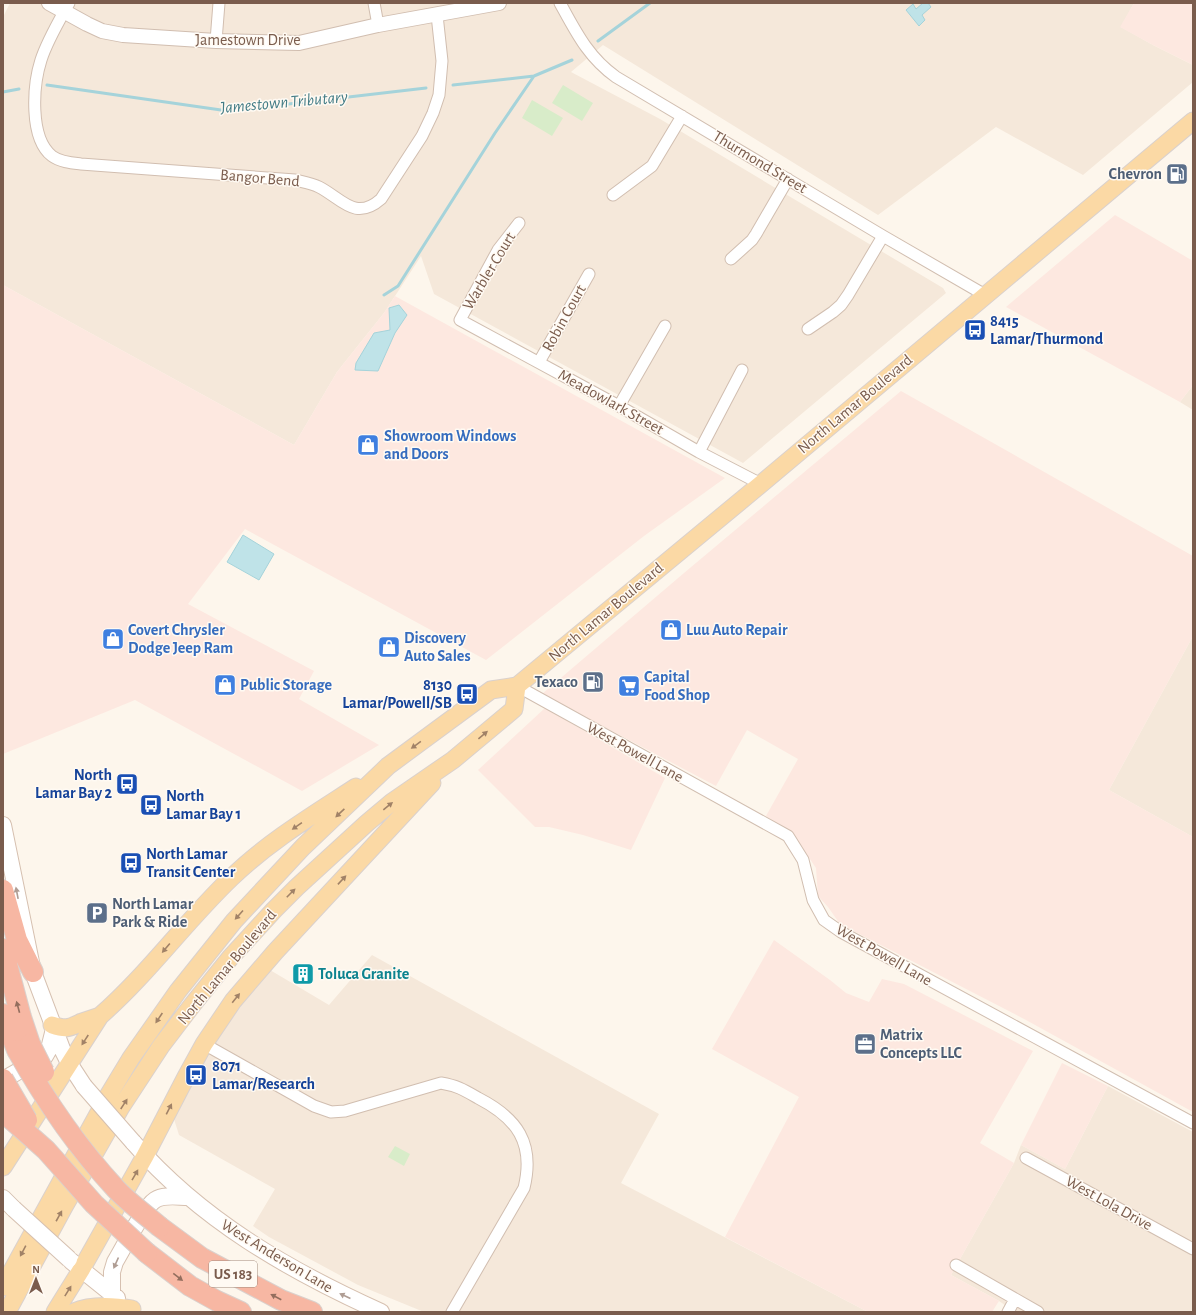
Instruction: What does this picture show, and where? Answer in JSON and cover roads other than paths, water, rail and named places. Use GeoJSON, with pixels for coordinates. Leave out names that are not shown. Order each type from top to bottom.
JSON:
{"type":"FeatureCollection","features":[{"type":"Feature","properties":{"kind":"highway"},"geometry":{"type":"LineString","coordinates":[[3,890],[17,940],[33,972]]}},
{"type":"Feature","properties":{"kind":"highway"},"geometry":{"type":"LineString","coordinates":[[3,949],[21,1017],[24,1047]]}},
{"type":"Feature","properties":{"kind":"highway"},"geometry":{"type":"LineString","coordinates":[[3,1014],[24,1047]]}},
{"type":"Feature","properties":{"kind":"highway","name":"US 183"},"geometry":{"type":"LineString","coordinates":[[24,1047],[48,1080],[69,1133],[117,1190],[160,1227],[202,1258],[281,1300],[312,1312]]}},
{"type":"Feature","properties":{"kind":"highway","name":"US 183"},"geometry":{"type":"LineString","coordinates":[[3,1080],[46,1150],[94,1204],[147,1253],[190,1286],[218,1302],[241,1312]]}},
{"type":"Feature","properties":{"kind":"highway"},"geometry":{"type":"LineString","coordinates":[[3,1107],[12,1120],[46,1150]]}},
{"type":"Feature","properties":{"kind":"main road","name":"North Lamar Boulevard"},"geometry":{"type":"LineString","coordinates":[[3,1287],[108,1096],[131,1058],[178,991],[213,945],[257,895],[303,847],[388,766],[492,690],[517,686],[761,484],[1193,121]]}},
{"type":"Feature","properties":{"kind":"main road","name":"North Lamar Boulevard"},"geometry":{"type":"LineString","coordinates":[[7,1312],[65,1205],[121,1108],[161,1046],[193,1004],[251,935],[319,866],[392,802],[453,760],[514,708],[517,686]]}},
{"type":"Feature","properties":{"kind":"main road"},"geometry":{"type":"LineString","coordinates":[[55,1312],[75,1265],[146,1156],[186,1076],[204,1044],[233,1001],[275,952],[453,760]]}},
{"type":"Feature","properties":{"kind":"main road"},"geometry":{"type":"LineString","coordinates":[[3,1167],[100,1016],[121,998],[214,894],[252,859],[295,826],[388,766]]}},
{"type":"Feature","properties":{"kind":"main road","name":"West Anderson Lane"},"geometry":{"type":"LineString","coordinates":[[3,825],[33,972],[53,1027],[69,1063],[84,1086],[146,1156],[188,1197],[234,1233],[265,1253],[342,1294],[381,1312]]}},
{"type":"Feature","properties":{"kind":"main road"},"geometry":{"type":"LineString","coordinates":[[3,1080],[45,1056],[49,1049],[53,1027],[71,1028],[100,1016]]}},
{"type":"Feature","properties":{"kind":"main road"},"geometry":{"type":"LineString","coordinates":[[112,1295],[112,1272],[115,1262],[147,1207],[155,1199],[165,1197],[188,1197]]}},
{"type":"Feature","properties":{"kind":"main road"},"geometry":{"type":"LineString","coordinates":[[9,1204],[75,1265],[112,1295],[135,1310]]}},
{"type":"Feature","properties":{"kind":"main road"},"geometry":{"type":"LineString","coordinates":[[74,1312],[80,1309],[97,1306],[118,1307],[135,1310]]}},
{"type":"Feature","properties":{"kind":"main road"},"geometry":{"type":"LineString","coordinates":[[3,1307],[7,1312]]}},
{"type":"Feature","properties":{"kind":"street","name":"Jamestown Drive"},"geometry":{"type":"LineString","coordinates":[[49,3],[67,7],[102,31],[123,35],[216,42],[299,43],[378,25],[499,3]]}},
{"type":"Feature","properties":{"kind":"street"},"geometry":{"type":"LineString","coordinates":[[216,42],[219,3]]}},
{"type":"Feature","properties":{"kind":"street"},"geometry":{"type":"LineString","coordinates":[[374,3],[378,25]]}},
{"type":"Feature","properties":{"kind":"street","name":"Thurmond Street"},"geometry":{"type":"LineString","coordinates":[[560,3],[576,33],[602,67],[616,77],[985,295]]}},
{"type":"Feature","properties":{"kind":"street","name":"Bangor Bend"},"geometry":{"type":"LineString","coordinates":[[67,7],[41,58],[36,74],[36,118],[42,143],[53,157],[81,164],[295,180],[318,186],[344,204],[351,208],[358,209],[367,208],[374,205],[381,199],[422,136],[433,112],[439,95],[442,61],[437,15]]}},
{"type":"Feature","properties":{"kind":"street"},"geometry":{"type":"LineString","coordinates":[[613,195],[652,166],[682,116]]}},
{"type":"Feature","properties":{"kind":"street"},"geometry":{"type":"LineString","coordinates":[[731,259],[752,240],[788,179]]}},
{"type":"Feature","properties":{"kind":"street","name":"Warbler Court"},"geometry":{"type":"LineString","coordinates":[[460,320],[498,250],[519,223]]}},
{"type":"Feature","properties":{"kind":"street"},"geometry":{"type":"LineString","coordinates":[[808,329],[841,305],[883,236]]}},
{"type":"Feature","properties":{"kind":"street","name":"Robin Court"},"geometry":{"type":"LineString","coordinates":[[539,362],[589,274]]}},
{"type":"Feature","properties":{"kind":"street","name":"Meadowlark Street"},"geometry":{"type":"LineString","coordinates":[[460,320],[619,406],[699,452],[761,484]]}},
{"type":"Feature","properties":{"kind":"street"},"geometry":{"type":"LineString","coordinates":[[619,406],[665,326]]}},
{"type":"Feature","properties":{"kind":"street"},"geometry":{"type":"LineString","coordinates":[[699,452],[742,370]]}},
{"type":"Feature","properties":{"kind":"street","name":"West Powell Lane"},"geometry":{"type":"LineString","coordinates":[[517,686],[788,836],[803,860],[813,900],[824,920],[841,932],[1193,1123]]}},
{"type":"Feature","properties":{"kind":"street"},"geometry":{"type":"LineString","coordinates":[[204,1044],[314,1106],[331,1112],[346,1111],[441,1083],[455,1085],[494,1106],[510,1119],[524,1140],[528,1163],[524,1188],[452,1312]]}},
{"type":"Feature","properties":{"kind":"street","name":"West Lola Drive"},"geometry":{"type":"LineString","coordinates":[[1026,1158],[1193,1249]]}},
{"type":"Feature","properties":{"kind":"street"},"geometry":{"type":"LineString","coordinates":[[956,1265],[1038,1312]]}},
{"type":"Feature","properties":{"kind":"street"},"geometry":{"type":"LineString","coordinates":[[1008,1312],[1015,1299]]}},
{"type":"Feature","properties":{"kind":"water"},"geometry":{"type":"Polygon","coordinates":[[[923,3],[928,3],[931,7],[922,15],[925,20],[919,26],[906,10],[913,4],[916,9],[923,3]]]}},
{"type":"Feature","properties":{"kind":"water"},"geometry":{"type":"Polygon","coordinates":[[[399,305],[407,315],[395,333],[378,371],[355,370],[356,363],[374,333],[390,330],[389,308],[399,305]]]}},
{"type":"Feature","properties":{"kind":"water"},"geometry":{"type":"Polygon","coordinates":[[[243,535],[274,554],[259,580],[227,562],[243,535]]]}},
{"type":"Feature","properties":{"kind":"waterway","name":"Jamestown Tributary"},"geometry":{"type":"LineString","coordinates":[[598,41],[650,3]]}},
{"type":"Feature","properties":{"kind":"waterway","name":"Jamestown Tributary"},"geometry":{"type":"LineString","coordinates":[[453,85],[534,76],[572,60]]}},
{"type":"Feature","properties":{"kind":"waterway"},"geometry":{"type":"LineString","coordinates":[[384,295],[398,286],[495,133],[534,76]]}},
{"type":"Feature","properties":{"kind":"waterway","name":"Jamestown Tributary"},"geometry":{"type":"LineString","coordinates":[[47,85],[228,111],[426,88]]}},
{"type":"Feature","properties":{"kind":"waterway","name":"Jamestown Tributary"},"geometry":{"type":"LineString","coordinates":[[3,92],[19,89]]}},
{"type":"Feature","properties":{"kind":"place","name":"Chevron"},"geometry":{"type":"Point","coordinates":[1177,174]}},
{"type":"Feature","properties":{"kind":"place","name":"8415 Lamar/Thurmond"},"geometry":{"type":"Point","coordinates":[975,330]}},
{"type":"Feature","properties":{"kind":"place","name":"Showroom Windows and Doors"},"geometry":{"type":"Point","coordinates":[368,445]}},
{"type":"Feature","properties":{"kind":"place","name":"Luu Auto Repair"},"geometry":{"type":"Point","coordinates":[671,630]}},
{"type":"Feature","properties":{"kind":"place","name":"Covert Chrysler Dodge Jeep Ram"},"geometry":{"type":"Point","coordinates":[113,639]}},
{"type":"Feature","properties":{"kind":"place","name":"Discovery Auto Sales"},"geometry":{"type":"Point","coordinates":[389,647]}},
{"type":"Feature","properties":{"kind":"place","name":"Texaco"},"geometry":{"type":"Point","coordinates":[593,682]}},
{"type":"Feature","properties":{"kind":"place","name":"Public Storage"},"geometry":{"type":"Point","coordinates":[225,685]}},
{"type":"Feature","properties":{"kind":"place","name":"Capital Food Shop"},"geometry":{"type":"Point","coordinates":[629,686]}},
{"type":"Feature","properties":{"kind":"place","name":"8130 Lamar/Powell/SB"},"geometry":{"type":"Point","coordinates":[467,694]}},
{"type":"Feature","properties":{"kind":"place","name":"North Lamar Bay 2"},"geometry":{"type":"Point","coordinates":[127,784]}},
{"type":"Feature","properties":{"kind":"place","name":"North Lamar Bay 1"},"geometry":{"type":"Point","coordinates":[151,805]}},
{"type":"Feature","properties":{"kind":"place","name":"North Lamar Transit Center"},"geometry":{"type":"Point","coordinates":[131,863]}},
{"type":"Feature","properties":{"kind":"place","name":"North Lamar Park & Ride"},"geometry":{"type":"Point","coordinates":[97,913]}},
{"type":"Feature","properties":{"kind":"place","name":"Toluca Granite"},"geometry":{"type":"Point","coordinates":[303,974]}},
{"type":"Feature","properties":{"kind":"place","name":"Matrix Concepts LLC"},"geometry":{"type":"Point","coordinates":[865,1044]}},
{"type":"Feature","properties":{"kind":"place","name":"8071 Lamar/Research"},"geometry":{"type":"Point","coordinates":[196,1075]}}]}
